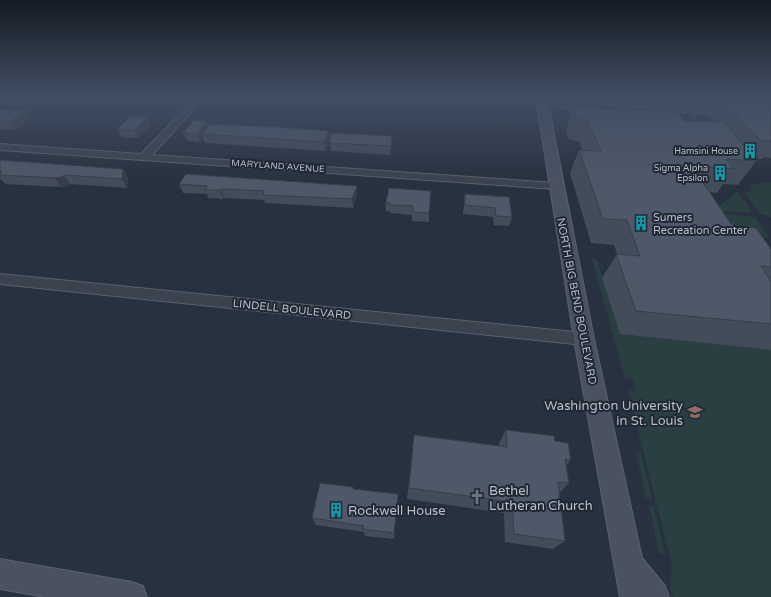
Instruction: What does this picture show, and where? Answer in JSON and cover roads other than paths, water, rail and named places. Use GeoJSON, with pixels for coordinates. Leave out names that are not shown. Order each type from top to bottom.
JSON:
{"type":"FeatureCollection","features":[{"type":"Feature","properties":{"kind":"main road","name":"NORTH BIG BEND BOULEVARD"},"geometry":{"type":"LineString","coordinates":[[546,126],[584,339],[636,597]]}},
{"type":"Feature","properties":{"kind":"main road"},"geometry":{"type":"LineString","coordinates":[[629,563],[654,597]]}},
{"type":"Feature","properties":{"kind":"main road"},"geometry":{"type":"LineString","coordinates":[[0,574],[132,597]]}},
{"type":"Feature","properties":{"kind":"street"},"geometry":{"type":"LineString","coordinates":[[144,157],[174,126]]}},
{"type":"Feature","properties":{"kind":"street","name":"MARYLAND AVENUE"},"geometry":{"type":"LineString","coordinates":[[0,147],[556,186]]}},
{"type":"Feature","properties":{"kind":"street","name":"LINDELL BOULEVARD"},"geometry":{"type":"LineString","coordinates":[[0,279],[584,339]]}},
{"type":"Feature","properties":{"kind":"place","name":"Hamsini House"},"geometry":{"type":"Point","coordinates":[750,151]}},
{"type":"Feature","properties":{"kind":"place","name":"Sigma Alpha Epsilon"},"geometry":{"type":"Point","coordinates":[720,173]}},
{"type":"Feature","properties":{"kind":"place","name":"Sumers Recreation Center"},"geometry":{"type":"Point","coordinates":[641,223]}},
{"type":"Feature","properties":{"kind":"place","name":"Washington University in St. Louis"},"geometry":{"type":"Point","coordinates":[695,412]}},
{"type":"Feature","properties":{"kind":"place","name":"Bethel Lutheran Church"},"geometry":{"type":"Point","coordinates":[477,497]}},
{"type":"Feature","properties":{"kind":"place","name":"Rockwell House"},"geometry":{"type":"Point","coordinates":[336,510]}}]}
